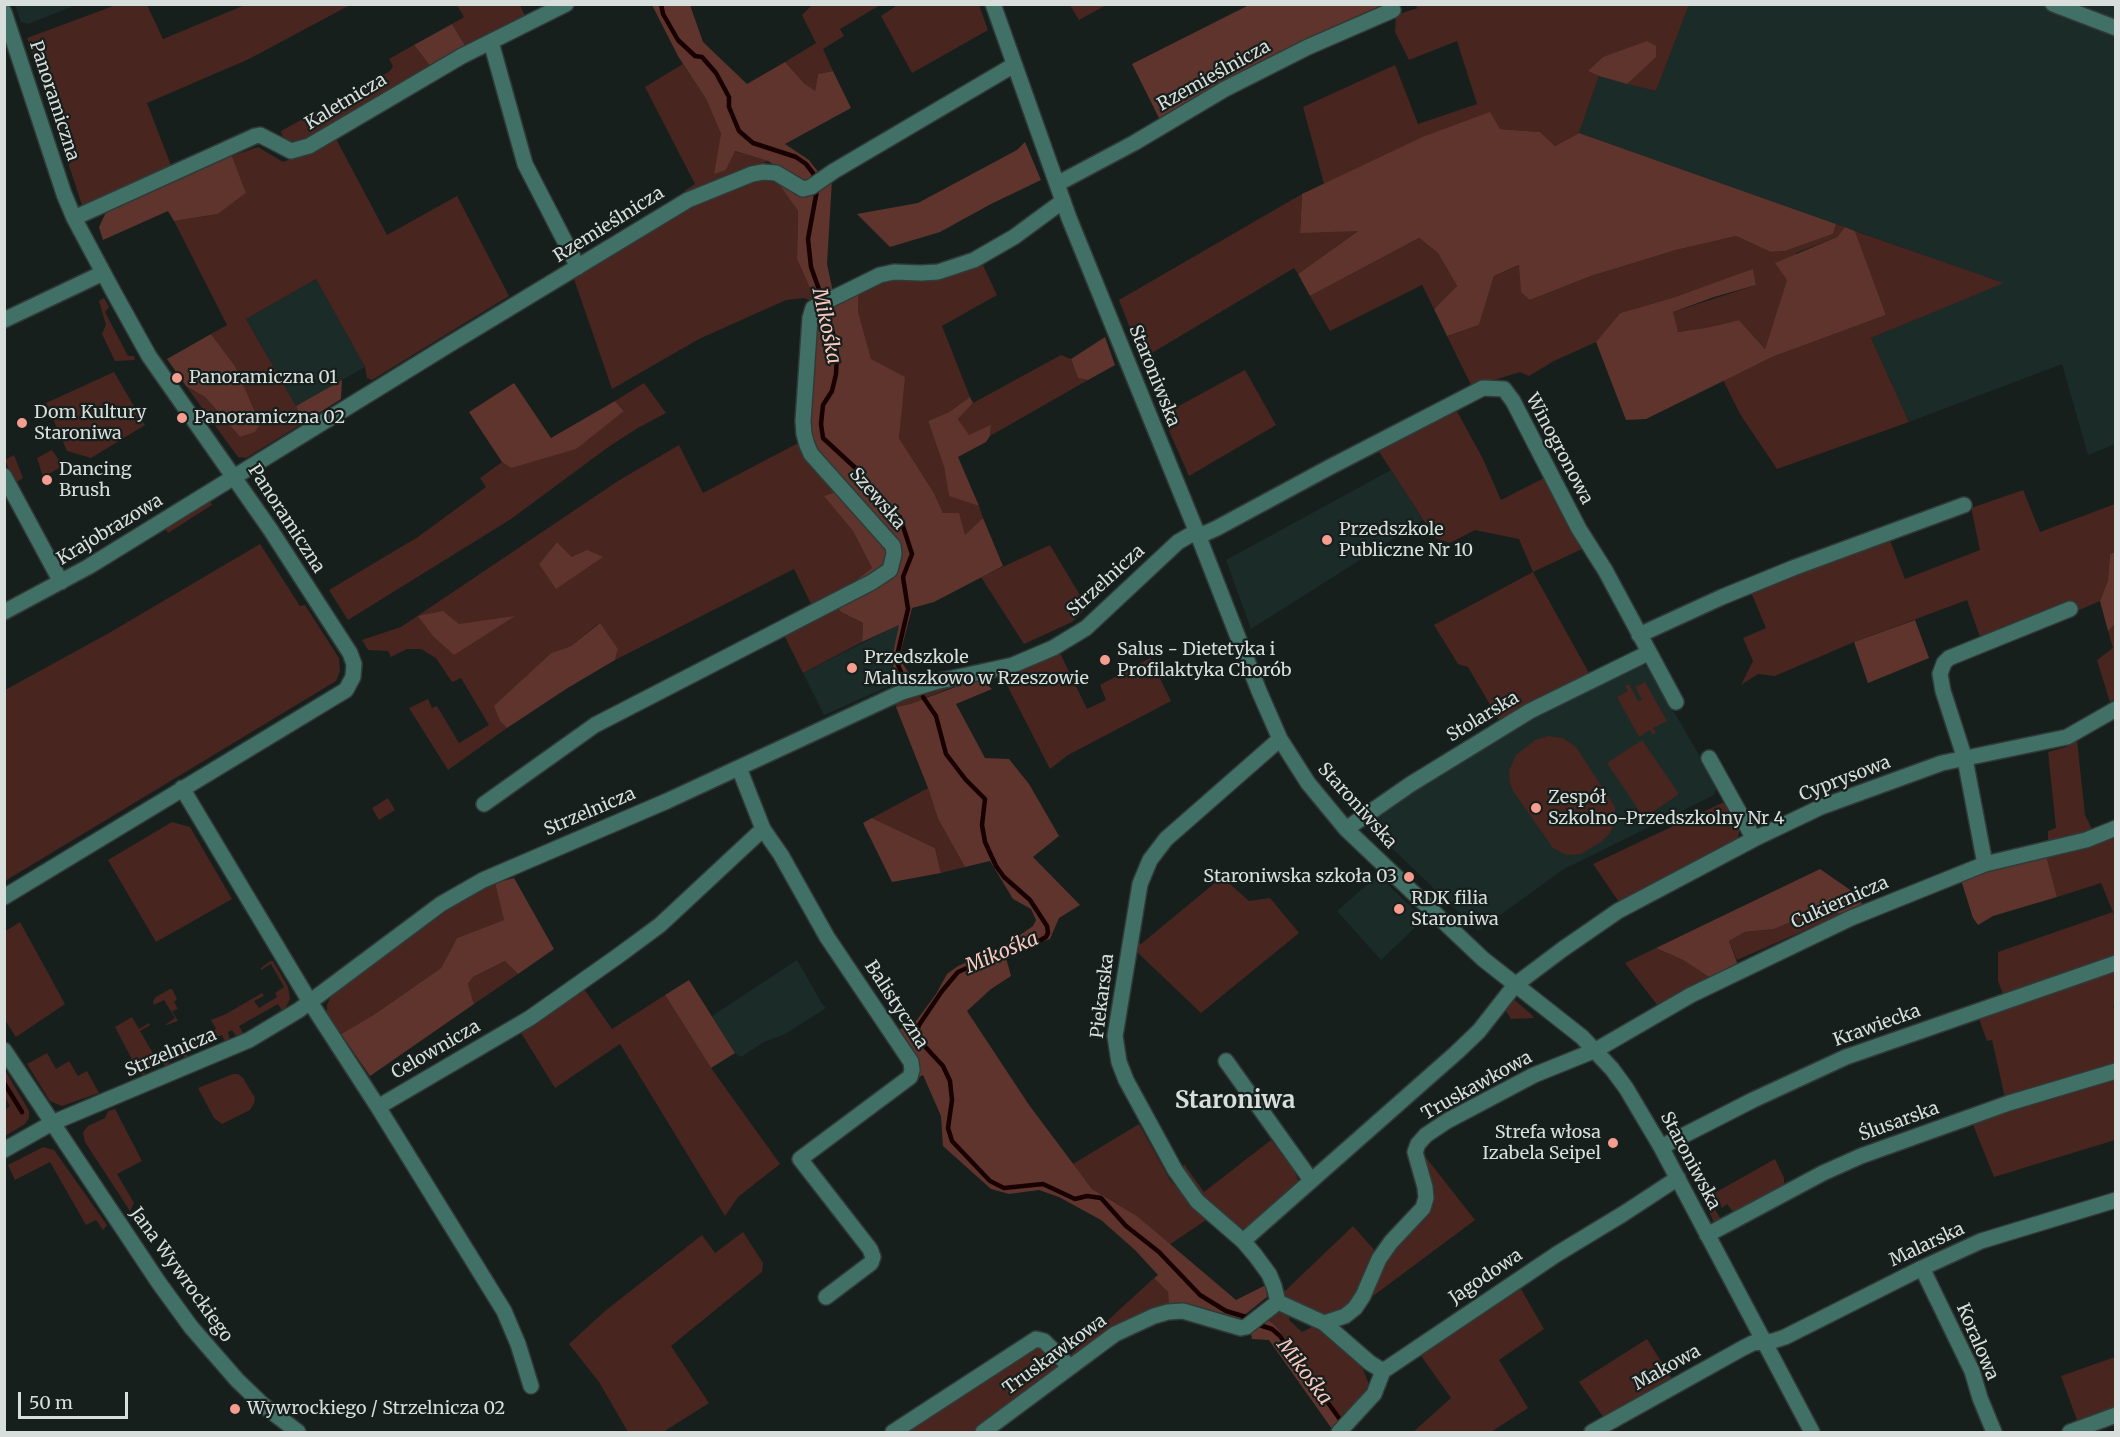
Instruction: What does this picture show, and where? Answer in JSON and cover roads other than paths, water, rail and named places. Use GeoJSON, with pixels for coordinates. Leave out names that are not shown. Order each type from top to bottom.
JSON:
{"type":"FeatureCollection","features":[{"type":"Feature","properties":{"kind":"street","name":"Kaletnicza"},"geometry":{"type":"LineString","coordinates":[[74,218],[255,136],[261,135],[291,151],[309,146],[462,56],[566,4]]}},
{"type":"Feature","properties":{"kind":"street","name":"Staroniwska"},"geometry":{"type":"LineString","coordinates":[[993,4],[1063,201],[1259,692],[1280,739],[1308,783],[1346,829],[1465,942],[1515,985],[1582,1037],[1596,1050],[1626,1088],[1678,1178],[1812,1432]]}},
{"type":"Feature","properties":{"kind":"street"},"geometry":{"type":"LineString","coordinates":[[2053,4],[2115,28]]}},
{"type":"Feature","properties":{"kind":"street","name":"Rzemieślnicza"},"geometry":{"type":"LineString","coordinates":[[1057,184],[1134,143],[1225,89],[1308,47],[1394,10]]}},
{"type":"Feature","properties":{"kind":"street","name":"Panoramiczna"},"geometry":{"type":"LineString","coordinates":[[4,12],[8,37],[64,194],[103,273],[149,356],[234,477],[350,653],[354,664],[353,677],[346,690],[4,897]]}},
{"type":"Feature","properties":{"kind":"street"},"geometry":{"type":"LineString","coordinates":[[491,42],[525,164],[578,267]]}},
{"type":"Feature","properties":{"kind":"street","name":"Rzemieślnicza"},"geometry":{"type":"LineString","coordinates":[[234,477],[688,200],[752,174],[763,172],[776,174],[803,189],[815,185],[834,171],[1014,65]]}},
{"type":"Feature","properties":{"kind":"street","name":"Szewska"},"geometry":{"type":"LineString","coordinates":[[484,804],[594,725],[872,582],[890,570],[894,554],[893,546],[811,454],[804,434],[810,318],[813,308],[880,275],[894,272],[938,272],[974,260],[1014,237],[1063,201]]}},
{"type":"Feature","properties":{"kind":"street"},"geometry":{"type":"LineString","coordinates":[[4,320],[103,273]]}},
{"type":"Feature","properties":{"kind":"street","name":"Winogronowa"},"geometry":{"type":"LineString","coordinates":[[1197,534],[1217,528],[1483,388],[1504,389],[1513,401],[1579,529],[1605,570],[1676,702]]}},
{"type":"Feature","properties":{"kind":"street"},"geometry":{"type":"LineString","coordinates":[[4,476],[61,582]]}},
{"type":"Feature","properties":{"kind":"street","name":"Krajobrazowa"},"geometry":{"type":"LineString","coordinates":[[4,612],[61,582],[234,477]]}},
{"type":"Feature","properties":{"kind":"street"},"geometry":{"type":"LineString","coordinates":[[1639,635],[1793,568],[1964,505]]}},
{"type":"Feature","properties":{"kind":"street","name":"Strzelnicza"},"geometry":{"type":"LineString","coordinates":[[4,1150],[52,1123],[232,1048],[278,1023],[459,892],[739,768],[902,692],[935,682],[1002,668],[1053,648],[1086,628],[1178,542],[1197,534]]}},
{"type":"Feature","properties":{"kind":"street"},"geometry":{"type":"LineString","coordinates":[[1985,864],[1965,759],[1943,691],[1940,674],[1944,663],[1949,658],[2070,609]]}},
{"type":"Feature","properties":{"kind":"street","name":"Stolarska"},"geometry":{"type":"LineString","coordinates":[[1346,829],[1412,784],[1530,711],[1648,653]]}},
{"type":"Feature","properties":{"kind":"street","name":"Cyprysowa"},"geometry":{"type":"LineString","coordinates":[[1243,1241],[1479,1032],[1515,985],[1618,911],[1754,839],[1821,807],[1942,763],[2067,737],[2115,709]]}},
{"type":"Feature","properties":{"kind":"street","name":"Piekarska"},"geometry":{"type":"LineString","coordinates":[[1278,1302],[1269,1274],[1243,1241],[1197,1201],[1175,1170],[1126,1080],[1118,1056],[1115,1036],[1140,884],[1150,860],[1166,839],[1280,739]]}},
{"type":"Feature","properties":{"kind":"street"},"geometry":{"type":"LineString","coordinates":[[1709,758],[1754,839]]}},
{"type":"Feature","properties":{"kind":"street","name":"Balistyczna"},"geometry":{"type":"LineString","coordinates":[[739,768],[763,829],[781,855],[827,937],[911,1062],[912,1070],[909,1077],[800,1159],[870,1249],[873,1257],[871,1263],[826,1297]]}},
{"type":"Feature","properties":{"kind":"street"},"geometry":{"type":"LineString","coordinates":[[183,788],[310,1002],[504,1311],[518,1344],[531,1386]]}},
{"type":"Feature","properties":{"kind":"street","name":"Cukiernicza"},"geometry":{"type":"LineString","coordinates":[[1596,1050],[1662,1011],[1753,964],[1860,914],[1985,864],[2086,840],[2115,828]]}},
{"type":"Feature","properties":{"kind":"street","name":"Celownicza"},"geometry":{"type":"LineString","coordinates":[[378,1107],[530,1018],[618,956],[660,924],[763,829]]}},
{"type":"Feature","properties":{"kind":"street","name":"Krawiecka"},"geometry":{"type":"LineString","coordinates":[[1661,1147],[1845,1057],[2115,963]]}},
{"type":"Feature","properties":{"kind":"street","name":"Jana Wywrockiego"},"geometry":{"type":"LineString","coordinates":[[4,1050],[159,1283],[203,1342],[262,1404],[297,1432]]}},
{"type":"Feature","properties":{"kind":"street","name":"Truskawkowa"},"geometry":{"type":"LineString","coordinates":[[1324,1323],[1345,1316],[1355,1308],[1363,1296],[1379,1259],[1391,1242],[1423,1208],[1425,1187],[1415,1152],[1418,1144],[1426,1135],[1534,1074],[1596,1050]]}},
{"type":"Feature","properties":{"kind":"street"},"geometry":{"type":"LineString","coordinates":[[1226,1060],[1311,1180]]}},
{"type":"Feature","properties":{"kind":"street","name":"Ślusarska"},"geometry":{"type":"LineString","coordinates":[[1707,1235],[1823,1173],[1861,1156],[2010,1103],[2115,1071]]}},
{"type":"Feature","properties":{"kind":"street","name":"Jagodowa"},"geometry":{"type":"LineString","coordinates":[[1383,1371],[1557,1254],[1678,1178]]}},
{"type":"Feature","properties":{"kind":"street","name":"Malarska"},"geometry":{"type":"LineString","coordinates":[[1762,1341],[1773,1341],[1785,1337],[1981,1241],[2115,1200]]}},
{"type":"Feature","properties":{"kind":"street","name":"Koralowa"},"geometry":{"type":"LineString","coordinates":[[1922,1268],[1972,1371],[1994,1432]]}},
{"type":"Feature","properties":{"kind":"street"},"geometry":{"type":"LineString","coordinates":[[1278,1302],[1324,1323],[1370,1363],[1383,1371],[1374,1394],[1344,1427]]}},
{"type":"Feature","properties":{"kind":"street","name":"Truskawkowa"},"geometry":{"type":"LineString","coordinates":[[982,1432],[1126,1328],[1168,1312],[1183,1311],[1234,1328],[1246,1327],[1278,1302]]}},
{"type":"Feature","properties":{"kind":"street"},"geometry":{"type":"LineString","coordinates":[[893,1432],[1036,1339],[1044,1341],[1070,1367]]}},
{"type":"Feature","properties":{"kind":"street","name":"Makowa"},"geometry":{"type":"LineString","coordinates":[[1592,1432],[1743,1348],[1762,1341]]}},
{"type":"Feature","properties":{"kind":"street"},"geometry":{"type":"LineString","coordinates":[[2070,1432],[2115,1415]]}},
{"type":"Feature","properties":{"kind":"waterway","name":"Mikośka"},"geometry":{"type":"LineString","coordinates":[[661,4],[663,14],[678,40],[695,56],[702,57],[716,73],[729,97],[729,107],[739,131],[753,143],[796,157],[813,173],[817,190],[808,239],[811,267],[826,309],[837,355],[832,391],[823,405],[821,424],[823,438],[862,474],[882,505],[900,517],[912,554],[903,577],[908,609],[896,660],[904,679]]}},
{"type":"Feature","properties":{"kind":"waterway","name":"Mikośka"},"geometry":{"type":"LineString","coordinates":[[923,697],[936,716],[946,754],[966,780],[985,799],[982,825],[985,842],[996,866],[1004,877],[1030,900],[1047,926],[1048,933],[1046,937],[1037,942],[1009,949],[958,972],[919,1025],[918,1039],[943,1066],[950,1081],[952,1100],[948,1128],[952,1141],[990,1181],[1004,1188],[1043,1184],[1075,1199],[1087,1196],[1101,1198],[1126,1226],[1159,1252],[1200,1295],[1226,1311],[1272,1329],[1280,1336],[1349,1432]]}},
{"type":"Feature","properties":{"kind":"waterway"},"geometry":{"type":"LineString","coordinates":[[4,1083],[22,1112]]}},
{"type":"Feature","properties":{"kind":"place","name":"Panoramiczna 01"},"geometry":{"type":"Point","coordinates":[177,378]}},
{"type":"Feature","properties":{"kind":"place","name":"Panoramiczna 02"},"geometry":{"type":"Point","coordinates":[182,418]}},
{"type":"Feature","properties":{"kind":"place","name":"Dom Kultury Staroniwa"},"geometry":{"type":"Point","coordinates":[22,423]}},
{"type":"Feature","properties":{"kind":"place","name":"Dancing Brush"},"geometry":{"type":"Point","coordinates":[47,480]}},
{"type":"Feature","properties":{"kind":"place","name":"Przedszkole Publiczne Nr 10"},"geometry":{"type":"Point","coordinates":[1327,540]}},
{"type":"Feature","properties":{"kind":"place","name":"Salus - Dietetyka i Profilaktyka Chorób"},"geometry":{"type":"Point","coordinates":[1105,660]}},
{"type":"Feature","properties":{"kind":"place","name":"Przedszkole Maluszkowo w Rzeszowie"},"geometry":{"type":"Point","coordinates":[852,668]}},
{"type":"Feature","properties":{"kind":"place","name":"Zespół Szkolno-Przedszkolny Nr 4"},"geometry":{"type":"Point","coordinates":[1536,808]}},
{"type":"Feature","properties":{"kind":"place","name":"Staroniwska szkoła 03"},"geometry":{"type":"Point","coordinates":[1409,877]}},
{"type":"Feature","properties":{"kind":"place","name":"RDK filia Staroniwa"},"geometry":{"type":"Point","coordinates":[1399,909]}},
{"type":"Feature","properties":{"kind":"place","name":"Strefa włosa Izabela Seipel"},"geometry":{"type":"Point","coordinates":[1613,1143]}},
{"type":"Feature","properties":{"kind":"place","name":"Wywrockiego / Strzelnicza 02"},"geometry":{"type":"Point","coordinates":[235,1409]}},
{"type":"Feature","properties":{"kind":"district","name":"Staroniwa"},"geometry":{"type":"Point","coordinates":[1235,1101]}}]}
